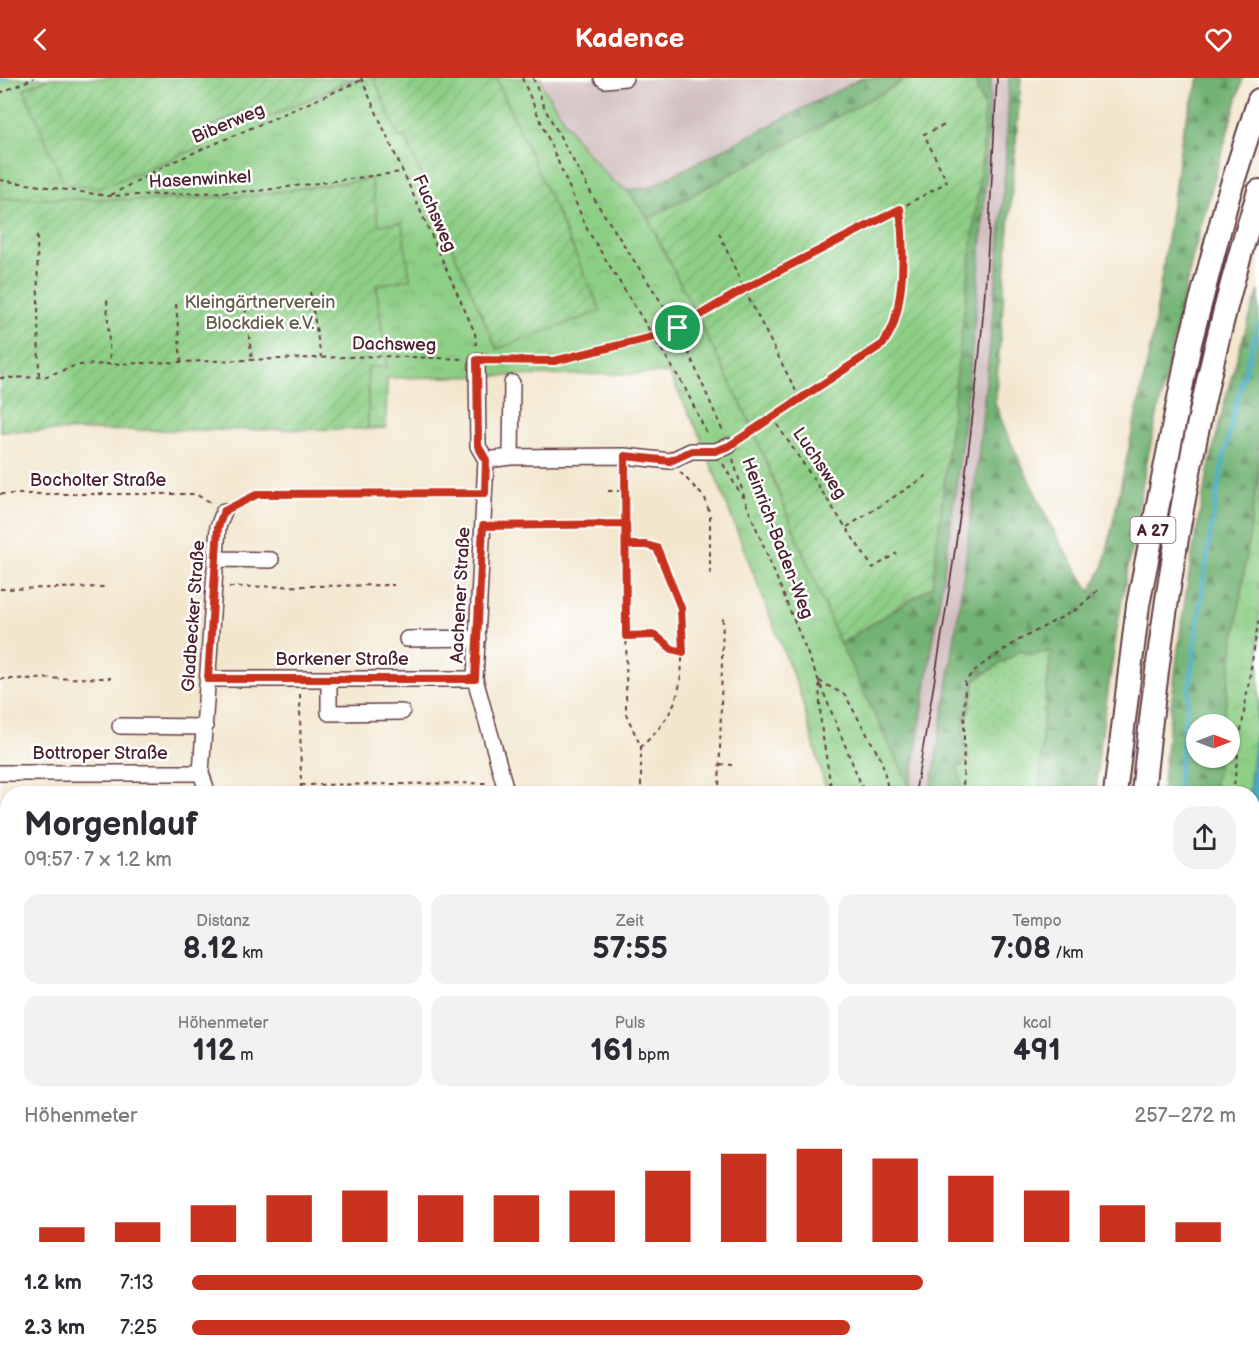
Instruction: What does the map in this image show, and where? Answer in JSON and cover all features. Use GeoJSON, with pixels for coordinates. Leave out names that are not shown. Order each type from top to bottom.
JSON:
{"type":"FeatureCollection","features":[{"type":"Feature","properties":{"kind":"highway","name":"A 27"},"geometry":{"type":"LineString","coordinates":[[1116,786],[1138,605],[1190,343],[1228,197],[1259,100]]}},
{"type":"Feature","properties":{"kind":"highway","name":"A 27"},"geometry":{"type":"LineString","coordinates":[[1144,786],[1164,619],[1189,475],[1217,348],[1259,191]]}},
{"type":"Feature","properties":{"kind":"street"},"geometry":{"type":"LineString","coordinates":[[606,79],[625,78]]}},
{"type":"Feature","properties":{"kind":"street","name":"Aachener Straße"},"geometry":{"type":"LineString","coordinates":[[477,360],[478,446],[486,460],[475,679],[504,786]]}},
{"type":"Feature","properties":{"kind":"street"},"geometry":{"type":"LineString","coordinates":[[511,457],[512,383]]}},
{"type":"Feature","properties":{"kind":"street"},"geometry":{"type":"LineString","coordinates":[[486,460],[511,457],[625,456],[670,461],[692,451],[722,449]]}},
{"type":"Feature","properties":{"kind":"street","name":"Gladbecker Straße"},"geometry":{"type":"LineString","coordinates":[[201,773],[218,527],[224,511]]}},
{"type":"Feature","properties":{"kind":"street"},"geometry":{"type":"LineString","coordinates":[[216,559],[271,560]]}},
{"type":"Feature","properties":{"kind":"street"},"geometry":{"type":"LineString","coordinates":[[407,639],[478,638]]}},
{"type":"Feature","properties":{"kind":"street","name":"Borkener Straße"},"geometry":{"type":"LineString","coordinates":[[208,679],[475,679]]}},
{"type":"Feature","properties":{"kind":"street"},"geometry":{"type":"LineString","coordinates":[[329,679],[329,713],[402,712]]}},
{"type":"Feature","properties":{"kind":"street"},"geometry":{"type":"LineString","coordinates":[[120,726],[205,727]]}},
{"type":"Feature","properties":{"kind":"street","name":"Bottroper Straße"},"geometry":{"type":"LineString","coordinates":[[0,773],[201,773]]}},
{"type":"Feature","properties":{"kind":"street"},"geometry":{"type":"LineString","coordinates":[[201,773],[205,786]]}},
{"type":"Feature","properties":{"kind":"path"},"geometry":{"type":"LineString","coordinates":[[0,93],[34,78]]}},
{"type":"Feature","properties":{"kind":"path"},"geometry":{"type":"LineString","coordinates":[[522,78],[588,231],[722,449],[746,503]]}},
{"type":"Feature","properties":{"kind":"path","name":"Heinrich-Baden-Weg"},"geometry":{"type":"LineString","coordinates":[[533,78],[545,109],[596,202],[678,328],[722,449],[862,786]]}},
{"type":"Feature","properties":{"kind":"path","name":"Fuchsweg"},"geometry":{"type":"LineString","coordinates":[[362,79],[475,333],[477,360]]}},
{"type":"Feature","properties":{"kind":"path","name":"Biberweg"},"geometry":{"type":"LineString","coordinates":[[108,196],[168,164],[362,79]]}},
{"type":"Feature","properties":{"kind":"path","name":"Dachsweg"},"geometry":{"type":"LineString","coordinates":[[0,378],[44,377],[77,365],[252,358],[381,356],[554,361],[653,337],[678,328],[744,289],[900,209],[947,182],[924,134],[945,125]]}},
{"type":"Feature","properties":{"kind":"path","name":"Hasenwinkel"},"geometry":{"type":"LineString","coordinates":[[0,180],[108,196],[257,190],[402,172]]}},
{"type":"Feature","properties":{"kind":"path"},"geometry":{"type":"LineString","coordinates":[[722,449],[883,344],[894,325],[901,287],[904,244],[900,209]]}},
{"type":"Feature","properties":{"kind":"path"},"geometry":{"type":"LineString","coordinates":[[719,233],[744,289],[800,399]]}},
{"type":"Feature","properties":{"kind":"path"},"geometry":{"type":"LineString","coordinates":[[37,236],[39,377]]}},
{"type":"Feature","properties":{"kind":"path"},"geometry":{"type":"LineString","coordinates":[[310,292],[321,357]]}},
{"type":"Feature","properties":{"kind":"path"},"geometry":{"type":"LineString","coordinates":[[244,298],[252,358]]}},
{"type":"Feature","properties":{"kind":"path"},"geometry":{"type":"LineString","coordinates":[[107,300],[110,363]]}},
{"type":"Feature","properties":{"kind":"path"},"geometry":{"type":"LineString","coordinates":[[176,304],[181,361]]}},
{"type":"Feature","properties":{"kind":"path","name":"Luchsweg"},"geometry":{"type":"LineString","coordinates":[[772,417],[873,568],[897,553]]}},
{"type":"Feature","properties":{"kind":"path"},"geometry":{"type":"LineString","coordinates":[[625,456],[626,714],[641,747],[641,786]]}},
{"type":"Feature","properties":{"kind":"path"},"geometry":{"type":"LineString","coordinates":[[670,461],[705,498],[710,515],[710,578]]}},
{"type":"Feature","properties":{"kind":"path"},"geometry":{"type":"LineString","coordinates":[[846,526],[927,475]]}},
{"type":"Feature","properties":{"kind":"path"},"geometry":{"type":"LineString","coordinates":[[608,491],[625,491]]}},
{"type":"Feature","properties":{"kind":"path"},"geometry":{"type":"LineString","coordinates":[[224,511],[258,494],[485,493]]}},
{"type":"Feature","properties":{"kind":"path","name":"Bocholter Straße"},"geometry":{"type":"LineString","coordinates":[[0,494],[195,494],[224,511]]}},
{"type":"Feature","properties":{"kind":"path"},"geometry":{"type":"LineString","coordinates":[[483,526],[626,524]]}},
{"type":"Feature","properties":{"kind":"path"},"geometry":{"type":"LineString","coordinates":[[627,545],[646,545],[657,548],[681,608],[683,652],[679,688],[673,707],[660,729],[641,747]]}},
{"type":"Feature","properties":{"kind":"path"},"geometry":{"type":"LineString","coordinates":[[214,587],[394,585]]}},
{"type":"Feature","properties":{"kind":"path"},"geometry":{"type":"LineString","coordinates":[[0,589],[105,587]]}},
{"type":"Feature","properties":{"kind":"path"},"geometry":{"type":"LineString","coordinates":[[963,786],[965,681],[979,668],[1019,640],[1077,609],[1098,590]]}},
{"type":"Feature","properties":{"kind":"path"},"geometry":{"type":"LineString","coordinates":[[719,786],[723,617]]}},
{"type":"Feature","properties":{"kind":"path"},"geometry":{"type":"LineString","coordinates":[[1234,786],[1259,617]]}},
{"type":"Feature","properties":{"kind":"path"},"geometry":{"type":"LineString","coordinates":[[626,636],[655,635],[672,649],[683,652]]}},
{"type":"Feature","properties":{"kind":"path"},"geometry":{"type":"LineString","coordinates":[[0,679],[111,678]]}},
{"type":"Feature","properties":{"kind":"path"},"geometry":{"type":"LineString","coordinates":[[300,679],[301,785],[377,786]]}},
{"type":"Feature","properties":{"kind":"path"},"geometry":{"type":"LineString","coordinates":[[819,681],[821,725],[831,786]]}},
{"type":"Feature","properties":{"kind":"path"},"geometry":{"type":"LineString","coordinates":[[819,681],[845,695],[882,761],[887,786]]}},
{"type":"Feature","properties":{"kind":"path"},"geometry":{"type":"LineString","coordinates":[[720,764],[732,765]]}},
{"type":"Feature","properties":{"kind":"shaded area"},"geometry":{"type":"Polygon","coordinates":[[[541,78],[862,78],[650,187],[627,190],[611,180],[578,142],[543,87],[541,78]]]}},
{"type":"Feature","properties":{"kind":"shaded area"},"geometry":{"type":"Polygon","coordinates":[[[991,78],[1009,78],[1001,237],[978,469],[958,623],[931,786],[910,786],[959,464],[975,325],[988,155],[991,78]]]}},
{"type":"Feature","properties":{"kind":"green space"},"geometry":{"type":"Polygon","coordinates":[[[0,78],[50,78],[24,90],[99,188],[200,147],[195,134],[257,107],[264,119],[355,78],[374,78],[399,138],[405,136],[497,348],[532,160],[496,78],[541,78],[543,87],[578,142],[611,180],[627,190],[648,219],[751,424],[840,644],[909,786],[825,786],[800,693],[700,436],[669,373],[387,378],[386,428],[368,429],[368,367],[387,366],[376,285],[410,279],[401,223],[379,225],[344,182],[249,196],[152,200],[0,198],[0,78]]]}},
{"type":"Feature","properties":{"kind":"green space"},"geometry":{"type":"Polygon","coordinates":[[[50,78],[355,78],[264,119],[256,107],[196,133],[200,147],[100,188],[64,184],[24,89],[50,78]]]}},
{"type":"Feature","properties":{"kind":"green space"},"geometry":{"type":"Polygon","coordinates":[[[374,78],[496,78],[601,311],[497,349],[405,136],[399,138],[374,78]]]}},
{"type":"Feature","properties":{"kind":"green space"},"geometry":{"type":"Polygon","coordinates":[[[862,78],[910,78],[648,219],[627,190],[650,187],[862,78]]]}},
{"type":"Feature","properties":{"kind":"green space"},"geometry":{"type":"Polygon","coordinates":[[[910,78],[973,78],[984,107],[983,147],[932,586],[840,644],[751,424],[648,219],[910,78]]]}},
{"type":"Feature","properties":{"kind":"green space"},"geometry":{"type":"Polygon","coordinates":[[[973,78],[991,78],[979,271],[959,464],[942,586],[909,786],[840,644],[932,586],[983,147],[984,107],[973,78]]]}},
{"type":"Feature","properties":{"kind":"green space"},"geometry":{"type":"Polygon","coordinates":[[[1009,78],[1021,78],[995,403],[1006,432],[1055,534],[1090,592],[1104,565],[1153,335],[1183,130],[1199,78],[1243,78],[1193,255],[1146,465],[1117,629],[1099,753],[1097,786],[1039,786],[1043,722],[1051,652],[1029,654],[1021,650],[975,680],[963,729],[968,757],[957,769],[963,786],[931,786],[956,632],[983,417],[1002,220],[1009,78]]]}},
{"type":"Feature","properties":{"kind":"green space","name":"Kleingärtnerverein Blockdiek e.V."},"geometry":{"type":"Polygon","coordinates":[[[371,179],[379,225],[402,223],[410,279],[376,285],[387,367],[368,367],[368,429],[0,431],[0,198],[152,200],[249,196],[371,179]]]}},
{"type":"Feature","properties":{"kind":"green space"},"geometry":{"type":"Polygon","coordinates":[[[1259,290],[1259,467],[1224,714],[1186,714],[1186,768],[1217,768],[1215,786],[1163,786],[1176,666],[1195,538],[1222,413],[1259,290]]]}},
{"type":"Feature","properties":{"kind":"green space"},"geometry":{"type":"Polygon","coordinates":[[[1259,467],[1259,786],[1215,786],[1217,768],[1240,768],[1240,714],[1224,714],[1259,467]]]}},
{"type":"Feature","properties":{"kind":"green space"},"geometry":{"type":"Polygon","coordinates":[[[1021,650],[1029,654],[1051,652],[1043,722],[1039,786],[963,786],[957,769],[968,757],[963,729],[975,680],[1021,650]]]}},
{"type":"Feature","properties":{"kind":"water"},"geometry":{"type":"Polygon","coordinates":[[[1259,700],[1259,786],[1250,786],[1259,700]]]}},
{"type":"Feature","properties":{"kind":"waterway"},"geometry":{"type":"LineString","coordinates":[[0,81],[7,78]]}},
{"type":"Feature","properties":{"kind":"waterway"},"geometry":{"type":"LineString","coordinates":[[1178,786],[1202,591],[1220,476],[1237,400],[1259,325]]}},
{"type":"Feature","properties":{"kind":"tram line"},"geometry":{"type":"LineString","coordinates":[[916,786],[952,572],[974,405],[986,281],[997,78]]}},
{"type":"Feature","properties":{"kind":"route"},"geometry":{"type":"LineString","coordinates":[[678,328],[653,337],[554,361],[477,360],[478,446],[486,460],[485,493],[258,494],[224,511],[218,527],[208,679],[475,679],[483,526],[626,524],[627,545],[646,545],[657,548],[681,608],[683,652],[672,649],[655,635],[626,636],[627,545],[625,456],[670,461],[692,451],[715,451],[729,446],[883,344],[894,325],[901,287],[904,244],[900,209],[744,289],[678,328]]}}]}
